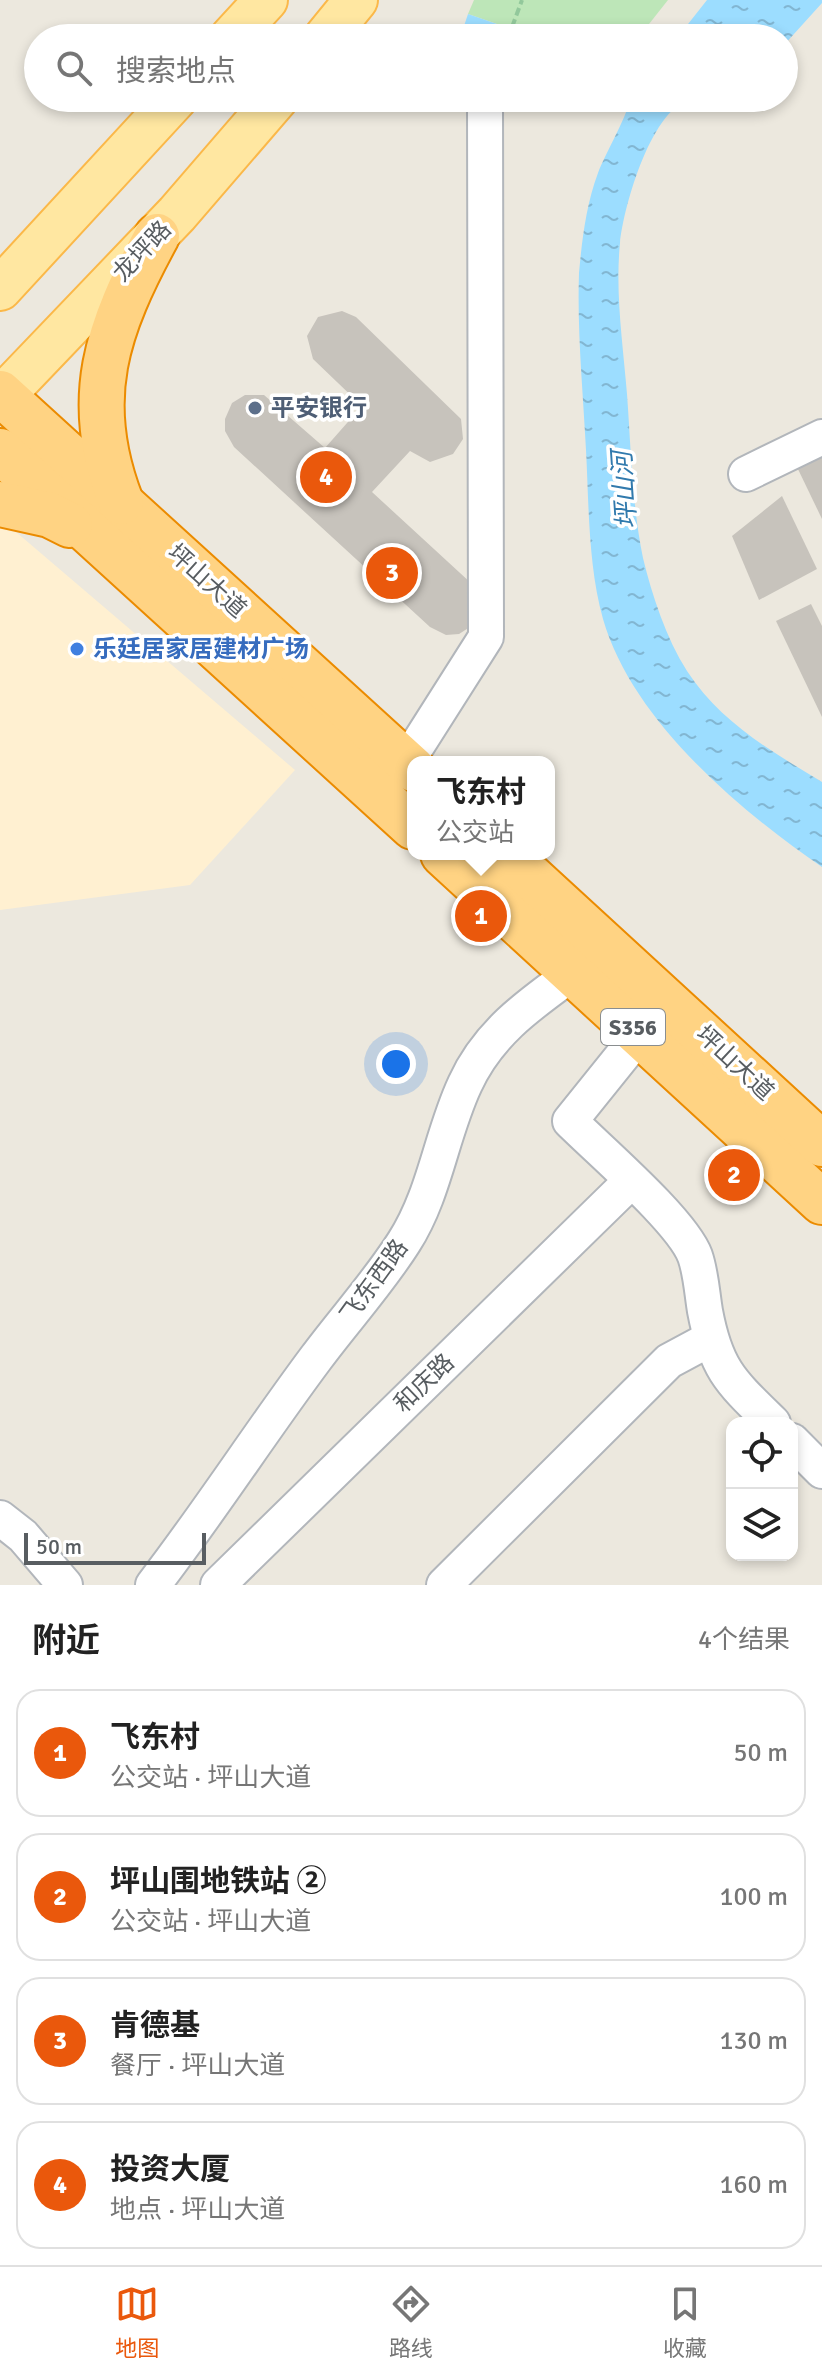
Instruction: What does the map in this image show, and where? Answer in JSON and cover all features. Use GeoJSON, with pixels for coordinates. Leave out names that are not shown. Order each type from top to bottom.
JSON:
{"type":"FeatureCollection","features":[{"type":"Feature","properties":{"kind":"highway"},"geometry":{"type":"LineString","coordinates":[[122,504],[106,463],[100,419],[103,374],[113,330],[132,282],[157,236]]}},
{"type":"Feature","properties":{"kind":"highway","name":"坪山大道"},"geometry":{"type":"LineString","coordinates":[[1,396],[407,763]]}},
{"type":"Feature","properties":{"kind":"highway","name":"坪山大道"},"geometry":{"type":"LineString","coordinates":[[0,451],[407,822]]}},
{"type":"Feature","properties":{"kind":"highway"},"geometry":{"type":"LineString","coordinates":[[0,504],[50,515],[95,537]]}},
{"type":"Feature","properties":{"kind":"highway","name":"坪山大道"},"geometry":{"type":"LineString","coordinates":[[450,860],[822,1202]]}},
{"type":"Feature","properties":{"kind":"highway","name":"坪山大道"},"geometry":{"type":"LineString","coordinates":[[513,860],[822,1144]]}},
{"type":"Feature","properties":{"kind":"main road"},"geometry":{"type":"LineString","coordinates":[[244,24],[266,0]]}},
{"type":"Feature","properties":{"kind":"main road"},"geometry":{"type":"LineString","coordinates":[[336,24],[356,0]]}},
{"type":"Feature","properties":{"kind":"main road"},"geometry":{"type":"LineString","coordinates":[[0,289],[163,112]]}},
{"type":"Feature","properties":{"kind":"main road","name":"龙坪路"},"geometry":{"type":"LineString","coordinates":[[1,396],[157,236],[265,112]]}},
{"type":"Feature","properties":{"kind":"street"},"geometry":{"type":"LineString","coordinates":[[416,756],[486,637],[485,112]]}},
{"type":"Feature","properties":{"kind":"street"},"geometry":{"type":"LineString","coordinates":[[746,474],[822,437]]}},
{"type":"Feature","properties":{"kind":"street","name":"飞东西路"},"geometry":{"type":"LineString","coordinates":[[153,1585],[201,1524],[315,1359],[405,1241],[425,1201],[464,1084],[482,1054],[511,1018],[573,973]]}},
{"type":"Feature","properties":{"kind":"street"},"geometry":{"type":"LineString","coordinates":[[640,1034],[570,1121],[681,1230],[695,1256],[710,1339],[730,1381],[767,1417]]}},
{"type":"Feature","properties":{"kind":"street","name":"和庆路"},"geometry":{"type":"LineString","coordinates":[[218,1585],[630,1182]]}},
{"type":"Feature","properties":{"kind":"street"},"geometry":{"type":"LineString","coordinates":[[444,1585],[669,1361],[710,1339]]}},
{"type":"Feature","properties":{"kind":"street"},"geometry":{"type":"LineString","coordinates":[[798,1447],[822,1471]]}},
{"type":"Feature","properties":{"kind":"street"},"geometry":{"type":"LineString","coordinates":[[0,1518],[23,1536],[65,1585]]}},
{"type":"Feature","properties":{"kind":"path"},"geometry":{"type":"LineString","coordinates":[[513,24],[522,0]]}},
{"type":"Feature","properties":{"kind":"shaded area","name":"乐廷居家居建材广场"},"geometry":{"type":"Polygon","coordinates":[[[9,526],[295,770],[190,885],[0,910],[0,528],[9,526]]]}},
{"type":"Feature","properties":{"kind":"green space"},"geometry":{"type":"Polygon","coordinates":[[[474,0],[668,0],[649,24],[497,24],[468,14],[474,0]]]}},
{"type":"Feature","properties":{"kind":"water"},"geometry":{"type":"Polygon","coordinates":[[[707,0],[822,0],[798,30],[798,24],[688,24],[707,0]]]}},
{"type":"Feature","properties":{"kind":"water"},"geometry":{"type":"Polygon","coordinates":[[[468,14],[497,24],[465,24],[468,14]]]}},
{"type":"Feature","properties":{"kind":"water","name":"坪山河"},"geometry":{"type":"Polygon","coordinates":[[[671,112],[653,137],[643,159],[627,205],[620,243],[620,318],[634,497],[643,558],[666,630],[679,658],[700,689],[748,734],[822,782],[822,867],[757,818],[692,760],[638,692],[617,656],[603,619],[594,578],[590,535],[579,273],[585,223],[594,185],[626,113],[671,112]]]}},
{"type":"Feature","properties":{"kind":"building"},"geometry":{"type":"Polygon","coordinates":[[[342,311],[356,317],[461,419],[463,439],[453,454],[430,462],[410,451],[372,492],[472,584],[470,627],[459,634],[446,635],[430,627],[234,447],[225,431],[225,419],[232,403],[245,395],[264,395],[325,448],[362,406],[313,359],[307,336],[318,317],[342,311]]]}},
{"type":"Feature","properties":{"kind":"building"},"geometry":{"type":"Polygon","coordinates":[[[822,453],[822,519],[796,465],[822,453]]]}},
{"type":"Feature","properties":{"kind":"building"},"geometry":{"type":"Polygon","coordinates":[[[782,496],[817,569],[759,600],[732,536],[782,496]]]}},
{"type":"Feature","properties":{"kind":"building"},"geometry":{"type":"Polygon","coordinates":[[[811,604],[822,626],[822,717],[776,621],[811,604]]]}},
{"type":"Feature","properties":{"kind":"place","name":"平安银行"},"geometry":{"type":"Point","coordinates":[255,408]}},
{"type":"Feature","properties":{"kind":"place","name":"投资大厦"},"geometry":{"type":"Point","coordinates":[326,477]}},
{"type":"Feature","properties":{"kind":"place","name":"肯德基"},"geometry":{"type":"Point","coordinates":[392,573]}},
{"type":"Feature","properties":{"kind":"place","name":"乐廷居家居建材广场"},"geometry":{"type":"Point","coordinates":[77,649]}},
{"type":"Feature","properties":{"kind":"place","name":"飞东村"},"geometry":{"type":"Point","coordinates":[481,916]}},
{"type":"Feature","properties":{"kind":"place","name":"坪山围地铁站 ②"},"geometry":{"type":"Point","coordinates":[734,1175]}}]}
